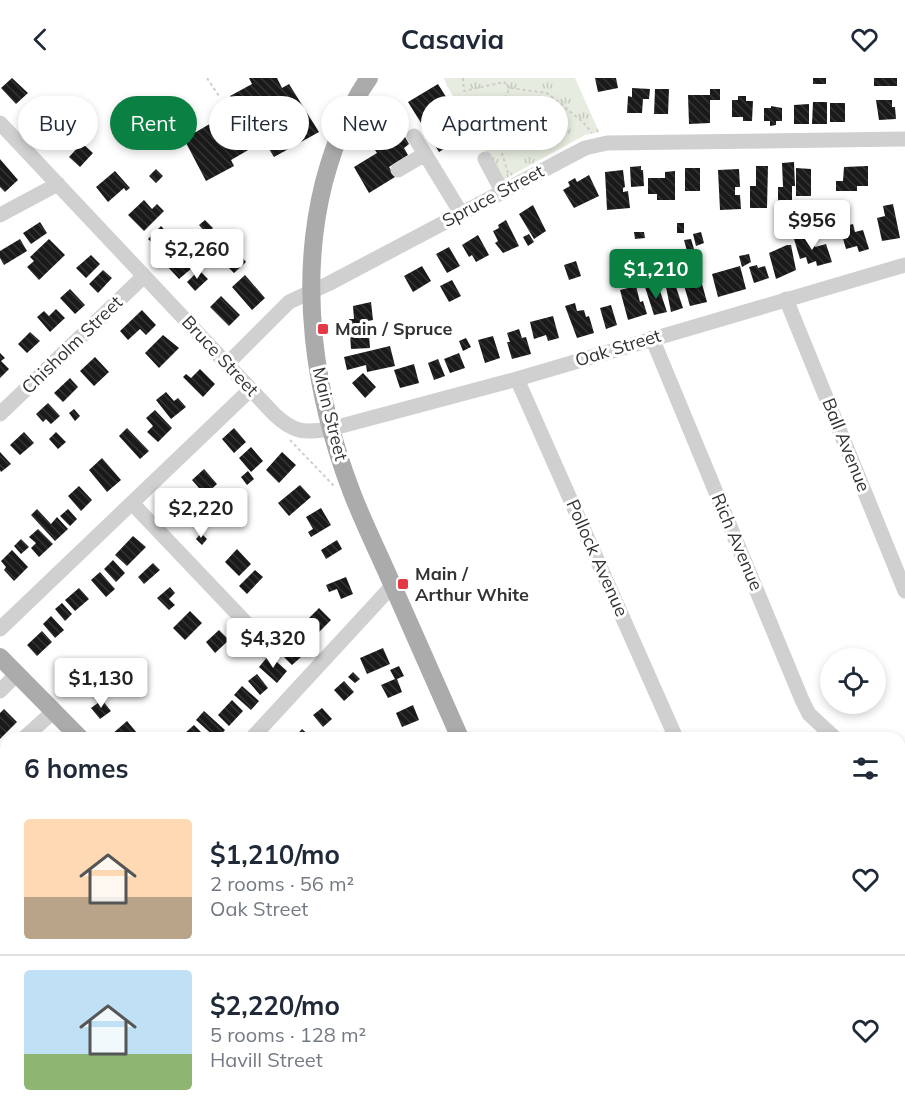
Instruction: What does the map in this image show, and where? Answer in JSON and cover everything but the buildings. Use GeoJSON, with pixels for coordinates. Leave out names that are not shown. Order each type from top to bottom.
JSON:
{"type":"FeatureCollection","features":[{"type":"Feature","properties":{"kind":"main road","name":"Main Street"},"geometry":{"type":"LineString","coordinates":[[369,78],[351,106],[327,171],[315,227],[310,292],[317,360],[330,429],[356,502],[457,732]]}},
{"type":"Feature","properties":{"kind":"main road"},"geometry":{"type":"LineString","coordinates":[[0,657],[74,732]]}},
{"type":"Feature","properties":{"kind":"street","name":"Bruce Street"},"geometry":{"type":"LineString","coordinates":[[0,123],[289,427],[311,432],[330,429]]}},
{"type":"Feature","properties":{"kind":"street"},"geometry":{"type":"LineString","coordinates":[[414,136],[461,213]]}},
{"type":"Feature","properties":{"kind":"street","name":"Spruce Street"},"geometry":{"type":"LineString","coordinates":[[228,363],[289,302],[576,152],[596,144],[905,139]]}},
{"type":"Feature","properties":{"kind":"street"},"geometry":{"type":"LineString","coordinates":[[398,170],[425,154]]}},
{"type":"Feature","properties":{"kind":"street"},"geometry":{"type":"LineString","coordinates":[[485,159],[502,191]]}},
{"type":"Feature","properties":{"kind":"street"},"geometry":{"type":"LineString","coordinates":[[0,215],[58,184]]}},
{"type":"Feature","properties":{"kind":"street","name":"Oak Street"},"geometry":{"type":"LineString","coordinates":[[330,429],[517,379],[905,265]]}},
{"type":"Feature","properties":{"kind":"street","name":"Chisholm Street"},"geometry":{"type":"LineString","coordinates":[[0,414],[144,276]]}},
{"type":"Feature","properties":{"kind":"street","name":"Ball Avenue"},"geometry":{"type":"LineString","coordinates":[[786,299],[905,591]]}},
{"type":"Feature","properties":{"kind":"street","name":"Rich Avenue"},"geometry":{"type":"LineString","coordinates":[[652,338],[802,700],[809,714],[828,732]]}},
{"type":"Feature","properties":{"kind":"street","name":"Pollock Avenue"},"geometry":{"type":"LineString","coordinates":[[517,379],[673,732]]}},
{"type":"Feature","properties":{"kind":"street"},"geometry":{"type":"LineString","coordinates":[[0,629],[251,388]]}},
{"type":"Feature","properties":{"kind":"street"},"geometry":{"type":"LineString","coordinates":[[132,503],[248,625]]}},
{"type":"Feature","properties":{"kind":"street"},"geometry":{"type":"LineString","coordinates":[[258,732],[393,585]]}},
{"type":"Feature","properties":{"kind":"street"},"geometry":{"type":"LineString","coordinates":[[0,691],[17,674]]}},
{"type":"Feature","properties":{"kind":"street"},"geometry":{"type":"LineString","coordinates":[[31,732],[54,711]]}},
{"type":"Feature","properties":{"kind":"path"},"geometry":{"type":"LineString","coordinates":[[207,78],[219,96]]}},
{"type":"Feature","properties":{"kind":"path"},"geometry":{"type":"LineString","coordinates":[[463,78],[464,91],[504,82]]}},
{"type":"Feature","properties":{"kind":"path"},"geometry":{"type":"LineString","coordinates":[[504,82],[506,78]]}},
{"type":"Feature","properties":{"kind":"path"},"geometry":{"type":"LineString","coordinates":[[504,82],[510,88],[546,93],[584,122],[593,134]]}},
{"type":"Feature","properties":{"kind":"path"},"geometry":{"type":"LineString","coordinates":[[509,176],[498,140],[498,111],[510,88]]}},
{"type":"Feature","properties":{"kind":"path"},"geometry":{"type":"LineString","coordinates":[[287,438],[337,490]]}},
{"type":"Feature","properties":{"kind":"green space"},"geometry":{"type":"Polygon","coordinates":[[[444,78],[575,78],[599,132],[585,135],[568,144],[568,96],[453,96],[444,78]]]}},
{"type":"Feature","properties":{"kind":"green space"},"geometry":{"type":"Polygon","coordinates":[[[485,150],[558,150],[503,180],[485,150]]]}},
{"type":"Feature","properties":{"kind":"place","name":"Main / Spruce"},"geometry":{"type":"Point","coordinates":[323,329]}},
{"type":"Feature","properties":{"kind":"place","name":"Main / Arthur White"},"geometry":{"type":"Point","coordinates":[403,584]}}]}
